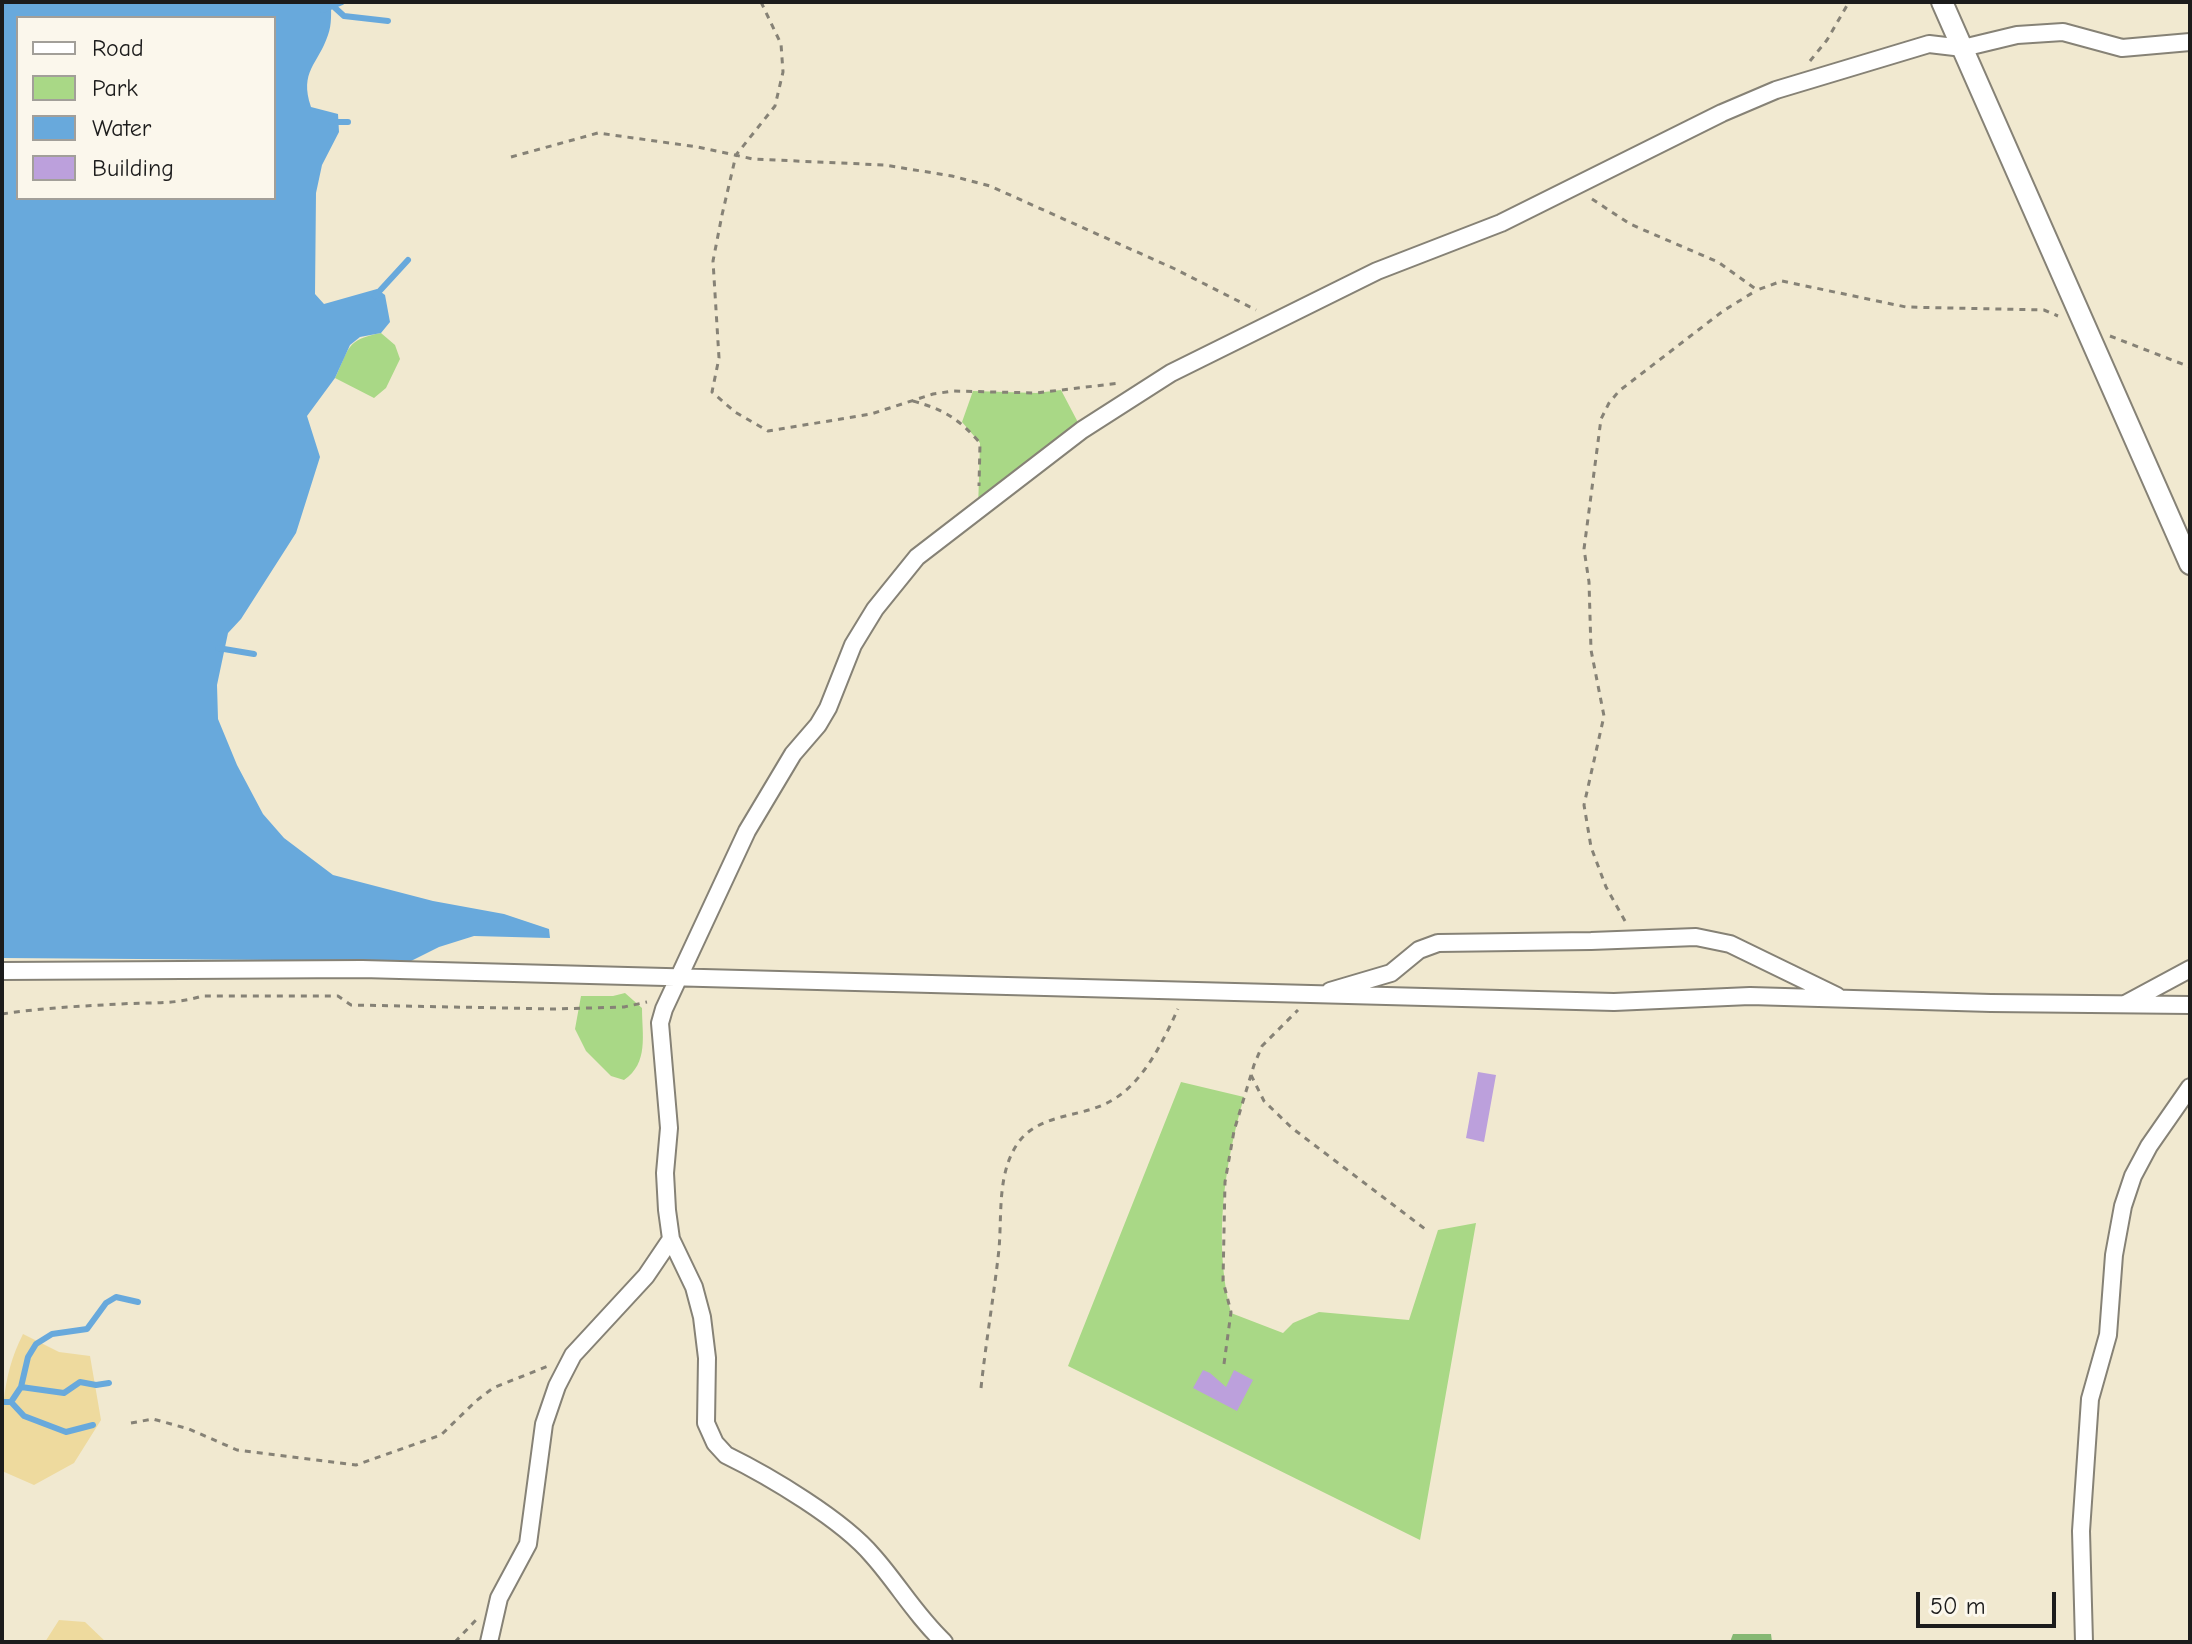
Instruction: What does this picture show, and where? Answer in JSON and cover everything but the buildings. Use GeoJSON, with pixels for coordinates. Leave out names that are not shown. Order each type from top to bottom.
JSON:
{"type":"FeatureCollection","features":[{"type":"Feature","properties":{"kind":"street"},"geometry":{"type":"LineString","coordinates":[[1942,2],[2190,564]]}},
{"type":"Feature","properties":{"kind":"street"},"geometry":{"type":"LineString","coordinates":[[944,1642],[925,1624],[872,1555],[842,1527],[726,1455],[715,1443],[706,1423],[707,1358],[702,1317],[694,1287],[671,1239],[665,1173],[669,1128],[660,1023],[747,831],[793,754],[828,708],[853,645],[875,609],[917,557],[1082,430],[1171,373],[1377,271],[1501,223],[1722,113],[1790,85],[1929,44],[1963,48],[2017,35],[2063,32],[2122,48],[2190,42]]}},
{"type":"Feature","properties":{"kind":"street"},"geometry":{"type":"LineString","coordinates":[[1315,995],[1391,973],[1419,950],[1438,943],[1696,937],[1730,944],[1842,999]]}},
{"type":"Feature","properties":{"kind":"street"},"geometry":{"type":"LineString","coordinates":[[2,971],[362,969],[1614,1002],[1750,996],[2190,1005]]}},
{"type":"Feature","properties":{"kind":"street"},"geometry":{"type":"LineString","coordinates":[[2122,1005],[2190,969]]}},
{"type":"Feature","properties":{"kind":"street"},"geometry":{"type":"LineString","coordinates":[[2084,1642],[2081,1531],[2090,1399],[2108,1335],[2114,1255],[2123,1206],[2133,1176],[2149,1146],[2190,1087]]}},
{"type":"Feature","properties":{"kind":"street"},"geometry":{"type":"LineString","coordinates":[[489,1642],[499,1598],[528,1544],[544,1424],[557,1386],[573,1355],[646,1276],[671,1239]]}},
{"type":"Feature","properties":{"kind":"path"},"geometry":{"type":"LineString","coordinates":[[761,2],[781,44],[783,72],[775,106],[736,155],[713,261],[719,358],[712,392],[735,412],[768,431],[871,414],[953,391],[1036,393],[1125,383]]}},
{"type":"Feature","properties":{"kind":"path"},"geometry":{"type":"LineString","coordinates":[[1790,85],[1827,40],[1849,2]]}},
{"type":"Feature","properties":{"kind":"path"},"geometry":{"type":"LineString","coordinates":[[511,157],[598,133],[753,159],[884,165],[952,176],[990,186],[1175,269],[1277,321]]}},
{"type":"Feature","properties":{"kind":"path"},"geometry":{"type":"LineString","coordinates":[[1576,187],[1609,212],[1718,262],[1757,290]]}},
{"type":"Feature","properties":{"kind":"path"},"geometry":{"type":"LineString","coordinates":[[1635,926],[1624,921],[1606,887],[1591,847],[1584,805],[1604,716],[1591,650],[1589,582],[1584,549],[1601,419],[1619,391],[1723,311],[1757,290],[1782,281],[1906,307],[2044,310],[2190,367]]}},
{"type":"Feature","properties":{"kind":"path"},"geometry":{"type":"LineString","coordinates":[[911,401],[938,408],[962,422],[980,443],[978,510]]}},
{"type":"Feature","properties":{"kind":"path"},"geometry":{"type":"LineString","coordinates":[[981,1388],[999,1248],[1001,1199],[1007,1164],[1019,1140],[1064,1116],[1106,1104],[1127,1088],[1151,1061],[1186,991]]}},
{"type":"Feature","properties":{"kind":"path"},"geometry":{"type":"LineString","coordinates":[[1224,1364],[1231,1312],[1223,1281],[1225,1182],[1234,1131],[1262,1046],[1315,995]]}},
{"type":"Feature","properties":{"kind":"path"},"geometry":{"type":"LineString","coordinates":[[2,1014],[34,1009],[181,1003],[202,996],[338,996],[351,1005],[555,1009],[624,1007],[670,997]]}},
{"type":"Feature","properties":{"kind":"path"},"geometry":{"type":"LineString","coordinates":[[1251,1075],[1264,1101],[1292,1128],[1425,1229]]}},
{"type":"Feature","properties":{"kind":"path"},"geometry":{"type":"LineString","coordinates":[[131,1423],[153,1419],[189,1429],[237,1450],[356,1465],[441,1435],[493,1388],[573,1355]]}},
{"type":"Feature","properties":{"kind":"green space"},"geometry":{"type":"Polygon","coordinates":[[[381,333],[395,345],[400,359],[386,388],[374,398],[335,378],[355,342],[381,333]]]}},
{"type":"Feature","properties":{"kind":"green space"},"geometry":{"type":"Polygon","coordinates":[[[1061,390],[1082,430],[978,510],[980,443],[962,422],[973,391],[1036,393],[1061,390]]]}},
{"type":"Feature","properties":{"kind":"green space"},"geometry":{"type":"Polygon","coordinates":[[[625,993],[642,1008],[643,1038],[641,1057],[624,1080],[611,1076],[586,1051],[575,1029],[581,996],[625,993]]]}},
{"type":"Feature","properties":{"kind":"green space"},"geometry":{"type":"Polygon","coordinates":[[[1181,1082],[1244,1097],[1231,1150],[1223,1204],[1223,1259],[1231,1313],[1283,1333],[1293,1323],[1319,1312],[1409,1320],[1438,1230],[1476,1223],[1420,1540],[1068,1366],[1181,1082]]]}},
{"type":"Feature","properties":{"kind":"green space"},"geometry":{"type":"Polygon","coordinates":[[[1733,1634],[1771,1634],[1772,1642],[1730,1642],[1733,1634]]]}},
{"type":"Feature","properties":{"kind":"sand"},"geometry":{"type":"Polygon","coordinates":[[[23,1334],[59,1352],[90,1356],[101,1420],[74,1463],[34,1485],[2,1471],[6,1384],[23,1334]]]}},
{"type":"Feature","properties":{"kind":"sand"},"geometry":{"type":"Polygon","coordinates":[[[59,1620],[85,1622],[106,1642],[45,1642],[59,1620]]]}},
{"type":"Feature","properties":{"kind":"water"},"geometry":{"type":"Polygon","coordinates":[[[2,2],[331,2],[329,31],[308,76],[307,85],[311,107],[338,114],[339,132],[322,165],[316,193],[315,294],[324,304],[377,289],[385,295],[390,322],[381,333],[360,337],[350,345],[335,378],[307,416],[320,457],[296,533],[241,619],[228,633],[217,685],[218,719],[237,765],[263,814],[284,838],[333,875],[433,901],[504,914],[549,929],[550,938],[474,936],[439,947],[411,961],[2,958],[2,2]]]}},
{"type":"Feature","properties":{"kind":"waterway"},"geometry":{"type":"LineString","coordinates":[[323,10],[342,2]]}},
{"type":"Feature","properties":{"kind":"waterway"},"geometry":{"type":"LineString","coordinates":[[333,6],[344,16],[388,21]]}},
{"type":"Feature","properties":{"kind":"waterway"},"geometry":{"type":"LineString","coordinates":[[331,122],[348,122]]}},
{"type":"Feature","properties":{"kind":"waterway"},"geometry":{"type":"LineString","coordinates":[[375,296],[408,260]]}},
{"type":"Feature","properties":{"kind":"waterway"},"geometry":{"type":"LineString","coordinates":[[218,648],[254,654]]}},
{"type":"Feature","properties":{"kind":"waterway"},"geometry":{"type":"LineString","coordinates":[[2,1402],[11,1402],[21,1387],[28,1357],[36,1344],[52,1334],[87,1329],[106,1303],[116,1297],[138,1302]]}},
{"type":"Feature","properties":{"kind":"waterway"},"geometry":{"type":"LineString","coordinates":[[21,1387],[64,1393],[80,1382],[96,1385],[109,1383]]}},
{"type":"Feature","properties":{"kind":"waterway"},"geometry":{"type":"LineString","coordinates":[[11,1402],[24,1416],[66,1432],[93,1425]]}}]}
